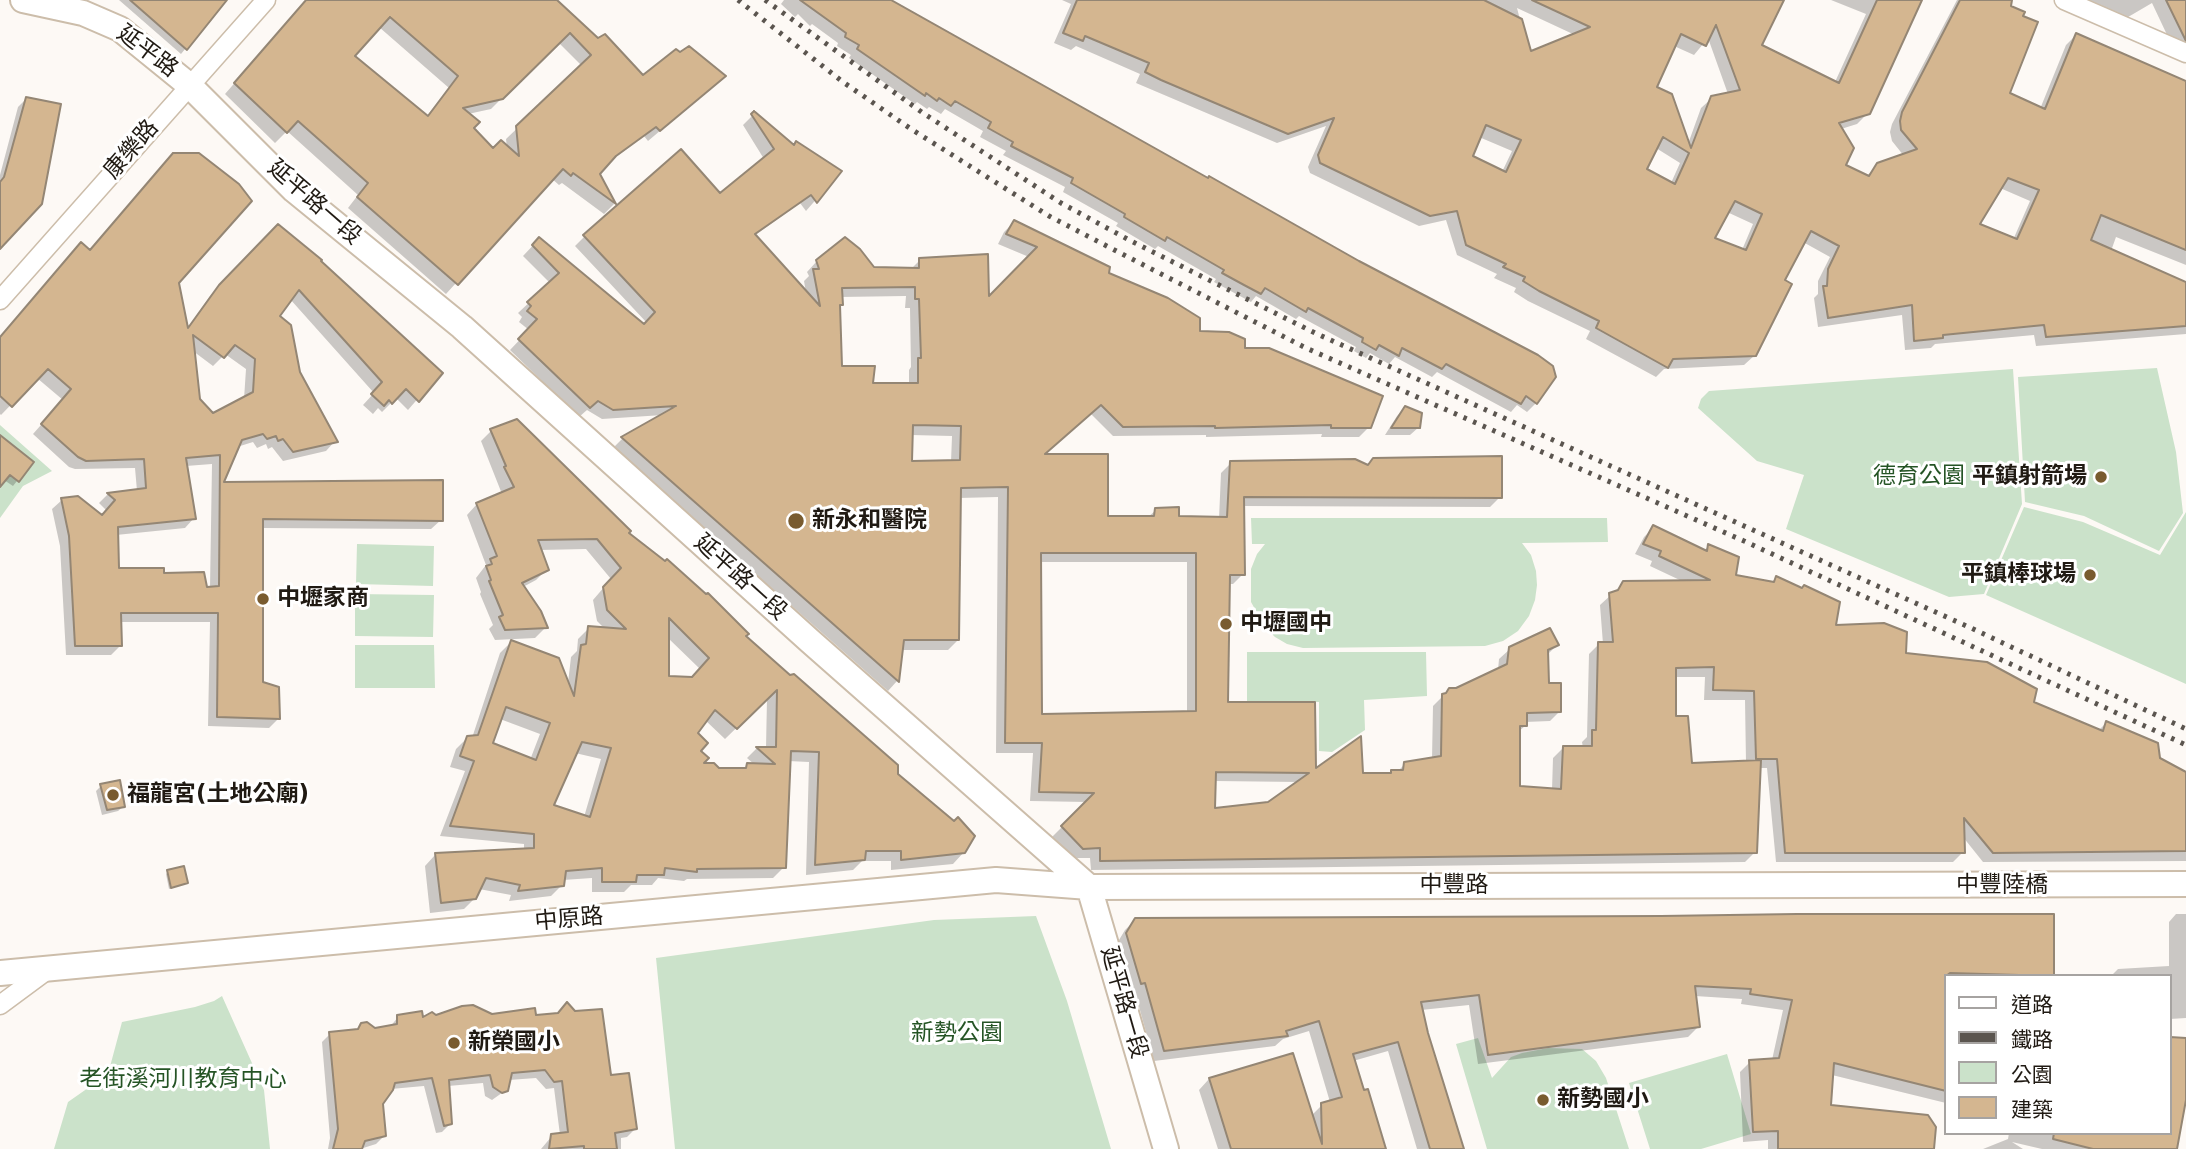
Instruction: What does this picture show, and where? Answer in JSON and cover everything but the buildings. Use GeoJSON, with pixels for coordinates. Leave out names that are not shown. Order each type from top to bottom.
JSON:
{"type":"FeatureCollection","features":[{"type":"Feature","properties":{"kind":"main road","name":"延平路"},"geometry":{"type":"LineString","coordinates":[[23,0],[83,13],[120,29],[189,85]]}},
{"type":"Feature","properties":{"kind":"main road","name":"延平路一段"},"geometry":{"type":"LineString","coordinates":[[189,85],[294,190],[463,327],[666,512],[1089,887],[1166,1149]]}},
{"type":"Feature","properties":{"kind":"main road","name":"中原路"},"geometry":{"type":"LineString","coordinates":[[0,973],[996,880],[1089,887]]}},
{"type":"Feature","properties":{"kind":"main road","name":"中豐陸橋"},"geometry":{"type":"LineString","coordinates":[[1819,887],[2186,884]]}},
{"type":"Feature","properties":{"kind":"main road","name":"中豐路"},"geometry":{"type":"LineString","coordinates":[[1089,887],[1819,887]]}},
{"type":"Feature","properties":{"kind":"street","name":"康樂路"},"geometry":{"type":"LineString","coordinates":[[0,300],[266,0]]}},
{"type":"Feature","properties":{"kind":"street"},"geometry":{"type":"LineString","coordinates":[[2064,0],[2186,53]]}},
{"type":"Feature","properties":{"kind":"street"},"geometry":{"type":"LineString","coordinates":[[0,1005],[50,968]]}},
{"type":"Feature","properties":{"kind":"green space","name":"平鎮射箭場"},"geometry":{"type":"Polygon","coordinates":[[[2157,368],[2176,452],[2183,513],[2159,551],[2084,516],[2025,502],[2018,377],[2157,368]]]}},
{"type":"Feature","properties":{"kind":"green space","name":"德育公園"},"geometry":{"type":"Polygon","coordinates":[[[2013,369],[2022,504],[1984,594],[1949,597],[1786,529],[1804,475],[1757,461],[1698,408],[1701,399],[1709,391],[2013,369]]]}},
{"type":"Feature","properties":{"kind":"green space"},"geometry":{"type":"Polygon","coordinates":[[[0,425],[52,471],[23,486],[0,518],[0,425]]]}},
{"type":"Feature","properties":{"kind":"green space","name":"平鎮棒球場"},"geometry":{"type":"Polygon","coordinates":[[[2024,507],[2083,522],[2160,555],[2186,512],[2186,684],[1986,595],[2024,507]]]}},
{"type":"Feature","properties":{"kind":"green space"},"geometry":{"type":"Polygon","coordinates":[[[1251,518],[1607,518],[1608,542],[1522,543],[1531,555],[1536,571],[1535,600],[1529,616],[1518,631],[1503,641],[1485,646],[1303,648],[1287,644],[1275,637],[1265,627],[1251,602],[1251,569],[1265,544],[1252,544],[1251,518]]]}},
{"type":"Feature","properties":{"kind":"green space"},"geometry":{"type":"Polygon","coordinates":[[[357,544],[434,546],[433,586],[356,584],[357,544]]]}},
{"type":"Feature","properties":{"kind":"green space"},"geometry":{"type":"Polygon","coordinates":[[[355,594],[434,595],[433,637],[355,636],[355,594]]]}},
{"type":"Feature","properties":{"kind":"green space"},"geometry":{"type":"Polygon","coordinates":[[[355,645],[434,645],[435,688],[355,688],[355,645]]]}},
{"type":"Feature","properties":{"kind":"green space"},"geometry":{"type":"Polygon","coordinates":[[[1247,652],[1426,652],[1427,696],[1364,700],[1365,730],[1332,752],[1319,751],[1319,702],[1247,702],[1247,652]]]}},
{"type":"Feature","properties":{"kind":"green space","name":"新勢公園"},"geometry":{"type":"Polygon","coordinates":[[[1036,916],[1067,1001],[1111,1149],[675,1149],[656,958],[934,920],[1036,916]]]}},
{"type":"Feature","properties":{"kind":"green space","name":"老街溪河川教育中心"},"geometry":{"type":"Polygon","coordinates":[[[222,996],[264,1090],[270,1149],[54,1149],[68,1102],[108,1074],[122,1022],[195,1007],[222,996]]]}},
{"type":"Feature","properties":{"kind":"green space"},"geometry":{"type":"Polygon","coordinates":[[[1478,1038],[1492,1078],[1511,1057],[1522,1053],[1548,1048],[1582,1049],[1596,1061],[1606,1078],[1629,1149],[1487,1149],[1456,1044],[1478,1038]]]}},
{"type":"Feature","properties":{"kind":"green space"},"geometry":{"type":"Polygon","coordinates":[[[1727,1054],[1751,1134],[1701,1149],[1650,1149],[1629,1083],[1727,1054]]]}},
{"type":"Feature","properties":{"kind":"railway"},"geometry":{"type":"LineString","coordinates":[[738,0],[843,82],[911,129],[1049,216],[1126,256],[1306,348],[1744,541],[2186,745]]}},
{"type":"Feature","properties":{"kind":"railway"},"geometry":{"type":"LineString","coordinates":[[765,0],[923,113],[1061,203],[1131,241],[1315,333],[1971,628],[2186,729]]}},
{"type":"Feature","properties":{"kind":"place","name":"平鎮射箭場"},"geometry":{"type":"Point","coordinates":[2101,477]}},
{"type":"Feature","properties":{"kind":"place","name":"新永和醫院"},"geometry":{"type":"Point","coordinates":[796,521]}},
{"type":"Feature","properties":{"kind":"place","name":"平鎮棒球場"},"geometry":{"type":"Point","coordinates":[2090,575]}},
{"type":"Feature","properties":{"kind":"place","name":"中壢家商"},"geometry":{"type":"Point","coordinates":[263,599]}},
{"type":"Feature","properties":{"kind":"place","name":"中壢國中"},"geometry":{"type":"Point","coordinates":[1226,624]}},
{"type":"Feature","properties":{"kind":"place","name":"福龍宮(土地公廟)"},"geometry":{"type":"Point","coordinates":[113,795]}},
{"type":"Feature","properties":{"kind":"place","name":"新榮國小"},"geometry":{"type":"Point","coordinates":[454,1043]}},
{"type":"Feature","properties":{"kind":"place","name":"新勢國小"},"geometry":{"type":"Point","coordinates":[1543,1100]}}]}
